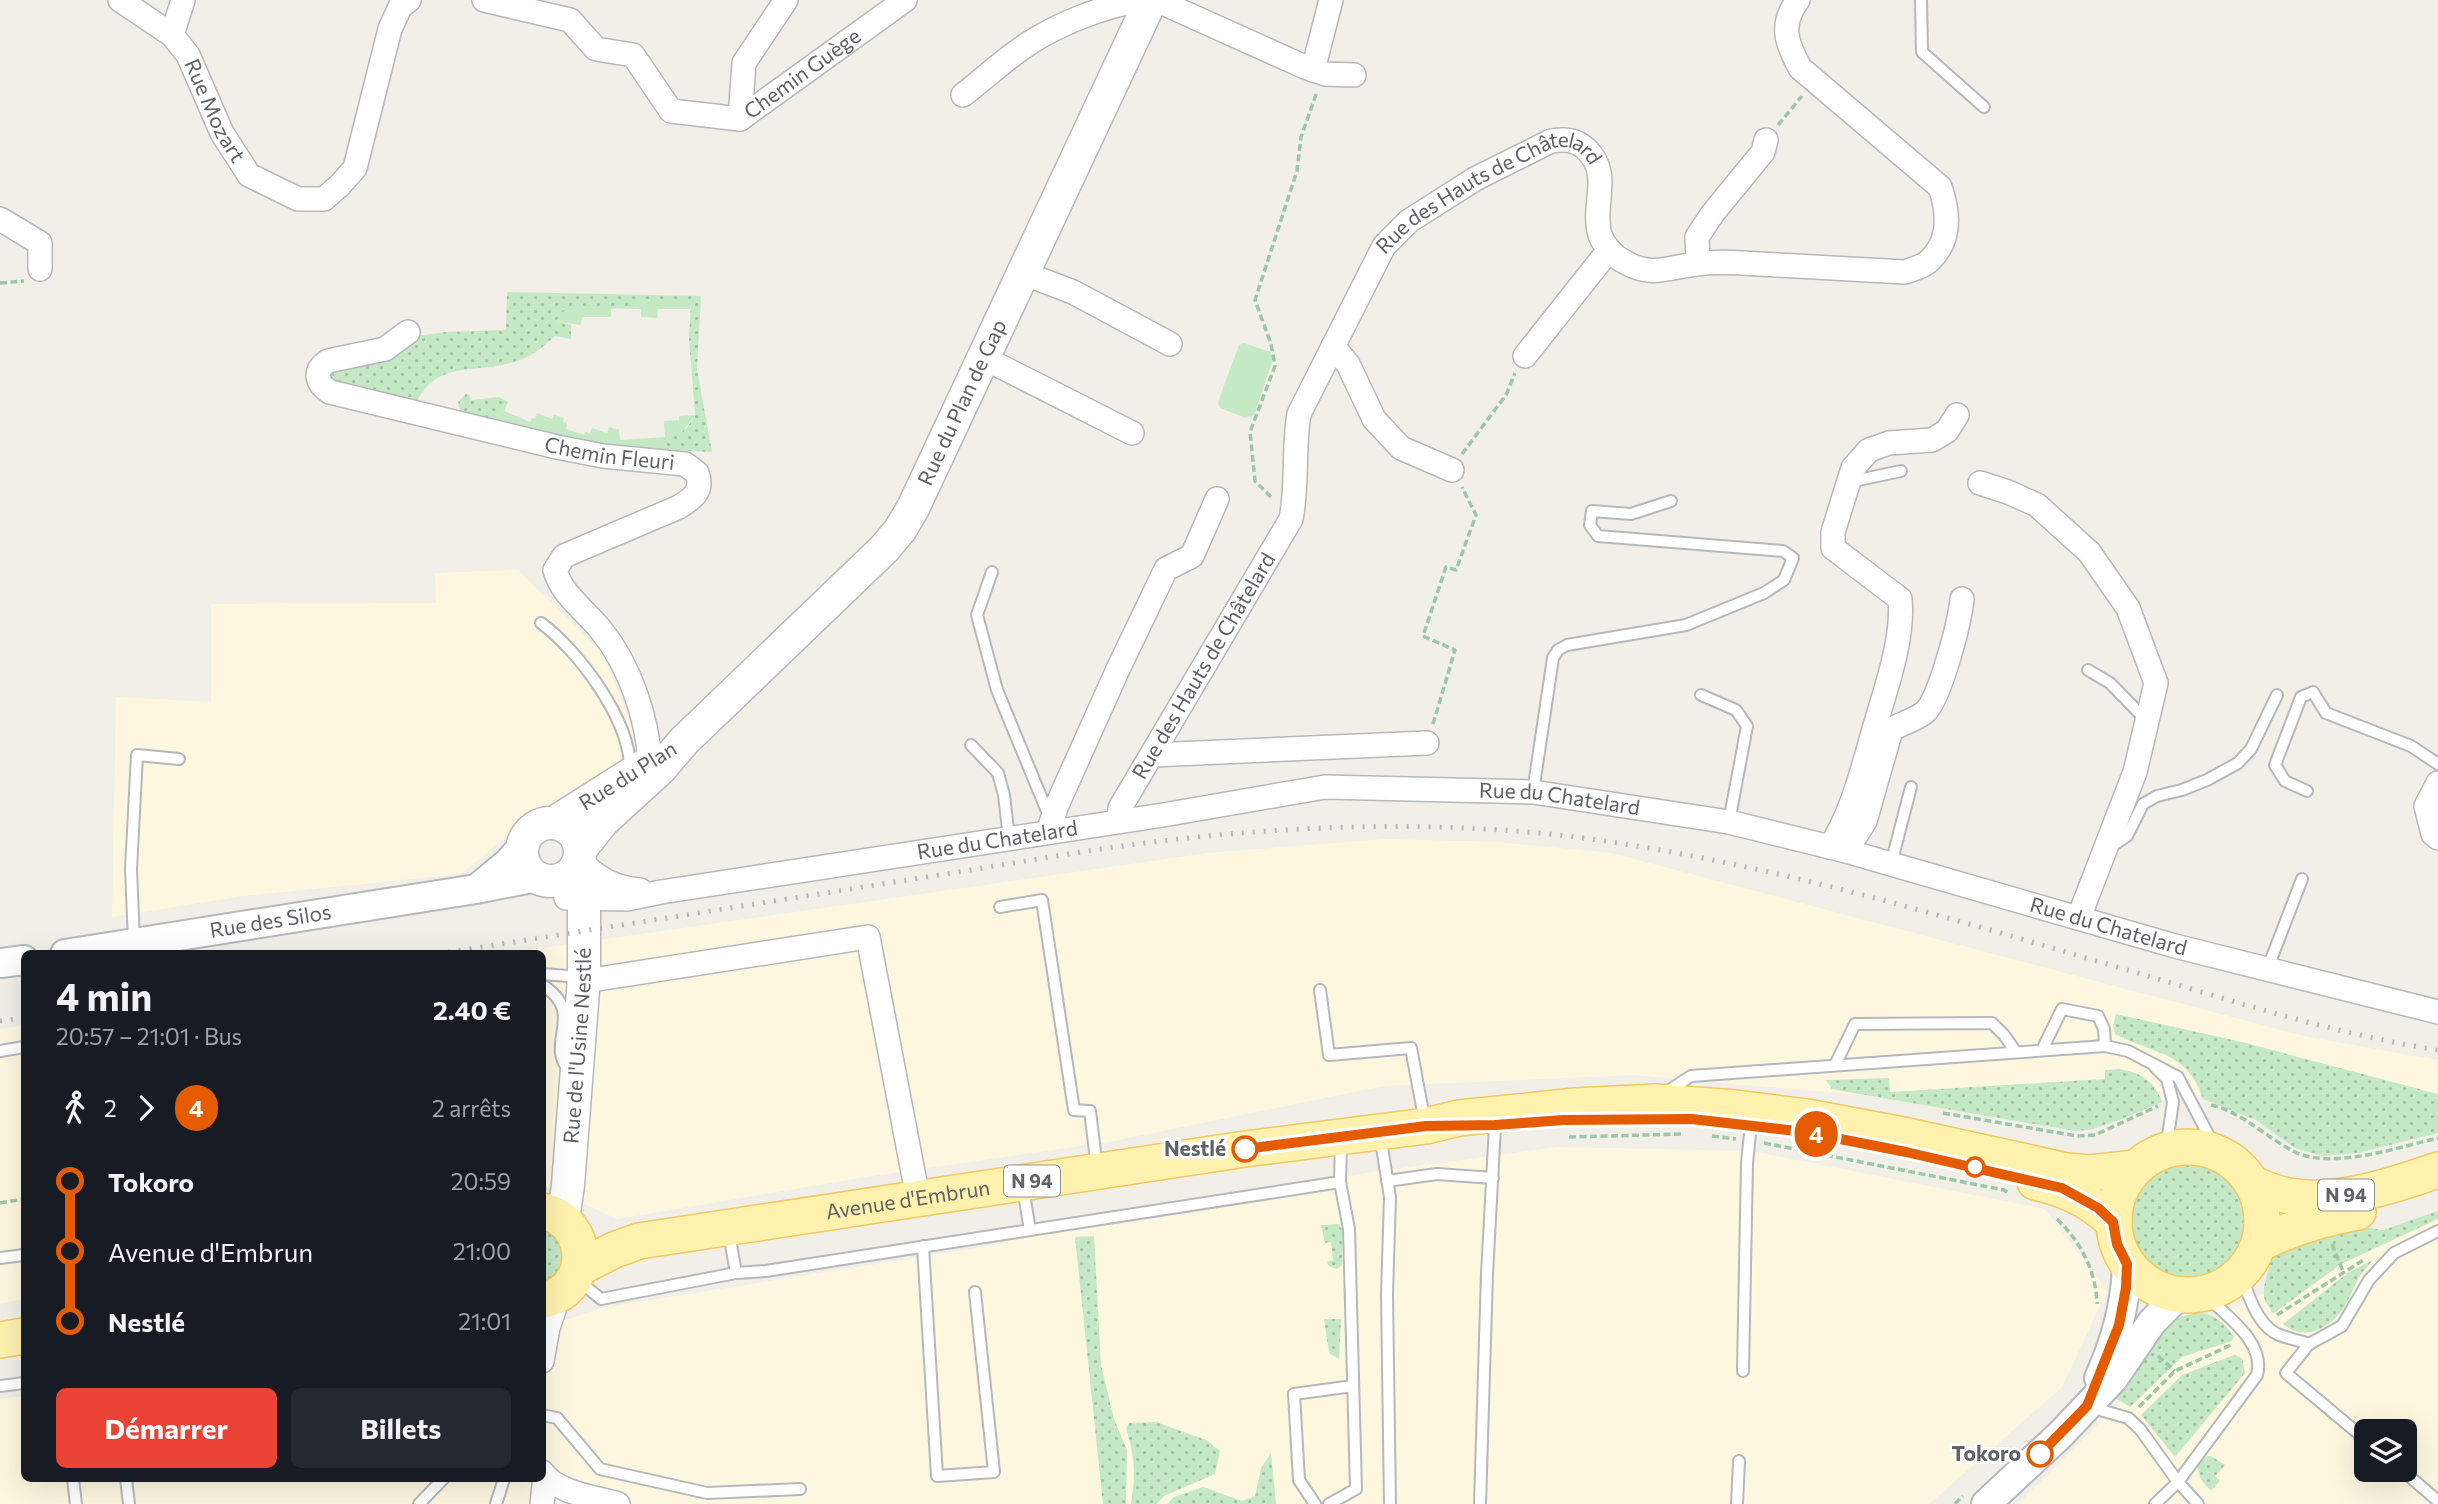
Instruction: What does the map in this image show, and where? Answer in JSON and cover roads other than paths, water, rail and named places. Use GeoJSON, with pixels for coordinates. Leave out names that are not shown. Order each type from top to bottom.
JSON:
{"type":"FeatureCollection","features":[{"type":"Feature","properties":{"kind":"main road","name":"Rue du Plan de Gap"},"geometry":{"type":"LineString","coordinates":[[684,741],[884,549],[900,530],[913,508],[1154,0]]}},
{"type":"Feature","properties":{"kind":"main road","name":"Rue du Plan"},"geometry":{"type":"LineString","coordinates":[[523,846],[534,829],[554,823],[684,741]]}},
{"type":"Feature","properties":{"kind":"main road","name":"Rue du Plan"},"geometry":{"type":"LineString","coordinates":[[570,882],[603,821],[660,769],[684,741]]}},
{"type":"Feature","properties":{"kind":"main road"},"geometry":{"type":"LineString","coordinates":[[523,846],[525,864],[570,882],[575,835],[569,829],[554,823]]}},
{"type":"Feature","properties":{"kind":"main road","name":"Rue de l'Usine Nestlé"},"geometry":{"type":"LineString","coordinates":[[555,1217],[569,1167],[584,978],[570,882]]}},
{"type":"Feature","properties":{"kind":"main road","name":"Avenue d'Embrun"},"geometry":{"type":"LineString","coordinates":[[564,1285],[614,1250],[639,1241],[1097,1171],[1426,1126],[1459,1118],[1575,1106],[1655,1102],[1726,1107],[1807,1117],[2067,1171],[2090,1173],[2136,1168]]}},
{"type":"Feature","properties":{"kind":"main road","name":"Avenue d'Embrun"},"geometry":{"type":"LineString","coordinates":[[1426,1126],[1666,1119],[1750,1133],[1805,1132],[2062,1188],[2098,1208],[2113,1222]]}},
{"type":"Feature","properties":{"kind":"main road"},"geometry":{"type":"LineString","coordinates":[[2201,1148],[2218,1153],[2238,1166],[2253,1184],[2260,1203],[2262,1224],[2251,1258],[2225,1286],[2191,1295],[2150,1285],[2127,1264],[2117,1244],[2113,1222],[2116,1202],[2123,1184],[2136,1168],[2150,1157],[2166,1150],[2201,1148]]}},
{"type":"Feature","properties":{"kind":"main road","name":"N 94"},"geometry":{"type":"LineString","coordinates":[[2253,1184],[2292,1197],[2326,1197],[2356,1194],[2438,1170]]}},
{"type":"Feature","properties":{"kind":"main road","name":"N 94"},"geometry":{"type":"LineString","coordinates":[[2251,1258],[2278,1234],[2326,1217],[2389,1207],[2438,1191]]}},
{"type":"Feature","properties":{"kind":"main road"},"geometry":{"type":"LineString","coordinates":[[555,1217],[578,1242],[581,1255],[564,1285]]}},
{"type":"Feature","properties":{"kind":"main road","name":"Avenue d'Embrun"},"geometry":{"type":"LineString","coordinates":[[555,1217],[587,1235],[639,1241]]}},
{"type":"Feature","properties":{"kind":"main road"},"geometry":{"type":"LineString","coordinates":[[0,1340],[21,1336]]}},
{"type":"Feature","properties":{"kind":"street"},"geometry":{"type":"LineString","coordinates":[[120,0],[172,35],[183,0]]}},
{"type":"Feature","properties":{"kind":"street","name":"Rue Mozart"},"geometry":{"type":"LineString","coordinates":[[172,35],[188,55],[222,132],[249,175],[298,199],[324,199],[355,168],[390,29],[400,7],[409,0]]}},
{"type":"Feature","properties":{"kind":"street"},"geometry":{"type":"LineString","coordinates":[[484,0],[570,20],[596,49],[633,55],[671,111],[740,119]]}},
{"type":"Feature","properties":{"kind":"street","name":"Chemin Guège"},"geometry":{"type":"LineString","coordinates":[[740,119],[744,63],[786,0]]}},
{"type":"Feature","properties":{"kind":"street","name":"Chemin Guège"},"geometry":{"type":"LineString","coordinates":[[740,119],[905,0]]}},
{"type":"Feature","properties":{"kind":"street"},"geometry":{"type":"LineString","coordinates":[[964,95],[1028,44],[1101,11],[1140,0]]}},
{"type":"Feature","properties":{"kind":"street"},"geometry":{"type":"LineString","coordinates":[[1154,0],[1319,72],[1354,75]]}},
{"type":"Feature","properties":{"kind":"street"},"geometry":{"type":"LineString","coordinates":[[1319,72],[1332,0]]}},
{"type":"Feature","properties":{"kind":"street"},"geometry":{"type":"LineString","coordinates":[[1525,356],[1609,250],[1623,262],[1643,271],[1729,263],[1905,272],[1929,262],[1943,241],[1948,221],[1947,205],[1940,187],[1800,68],[1787,44],[1787,25],[1792,7],[1798,0]]}},
{"type":"Feature","properties":{"kind":"street","name":"Rue des Hauts de Châtelard"},"geometry":{"type":"LineString","coordinates":[[1119,820],[1119,808],[1291,519],[1299,414],[1384,246],[1409,220],[1475,178],[1551,141],[1565,139],[1579,143],[1595,160],[1600,170],[1602,184],[1598,222],[1601,236],[1609,250]]}},
{"type":"Feature","properties":{"kind":"street"},"geometry":{"type":"LineString","coordinates":[[1698,264],[1697,237],[1713,212],[1763,152],[1766,140]]}},
{"type":"Feature","properties":{"kind":"street"},"geometry":{"type":"LineString","coordinates":[[0,219],[40,243],[40,269]]}},
{"type":"Feature","properties":{"kind":"street"},"geometry":{"type":"LineString","coordinates":[[1023,273],[1073,292],[1170,344]]}},
{"type":"Feature","properties":{"kind":"street","name":"Chemin Fleuri"},"geometry":{"type":"LineString","coordinates":[[408,332],[385,349],[328,361],[321,366],[317,379],[321,386],[330,392],[557,447],[603,456],[685,464],[697,473],[699,486],[693,499],[679,508],[564,556],[555,570],[558,582],[602,631],[617,653],[644,716],[640,768]]}},
{"type":"Feature","properties":{"kind":"street"},"geometry":{"type":"LineString","coordinates":[[1333,346],[1349,364],[1374,419],[1401,448],[1452,470]]}},
{"type":"Feature","properties":{"kind":"street"},"geometry":{"type":"LineString","coordinates":[[984,358],[1132,433]]}},
{"type":"Feature","properties":{"kind":"street"},"geometry":{"type":"LineString","coordinates":[[1838,849],[1840,830],[1858,783],[1886,689],[1902,616],[1900,599],[1833,548],[1833,533],[1853,468],[1870,450],[1889,443],[1932,440],[1948,431],[1957,415]]}},
{"type":"Feature","properties":{"kind":"street"},"geometry":{"type":"LineString","coordinates":[[1980,483],[2037,505],[2089,552],[2128,608],[2156,683],[2135,772],[2079,917]]}},
{"type":"Feature","properties":{"kind":"street"},"geometry":{"type":"LineString","coordinates":[[1050,827],[1119,667],[1166,569],[1192,556],[1217,499]]}},
{"type":"Feature","properties":{"kind":"street"},"geometry":{"type":"LineString","coordinates":[[1838,849],[1865,821],[1891,730],[1924,713],[1931,705],[1952,650],[1962,599]]}},
{"type":"Feature","properties":{"kind":"street"},"geometry":{"type":"LineString","coordinates":[[1152,755],[1427,743]]}},
{"type":"Feature","properties":{"kind":"street"},"geometry":{"type":"LineString","coordinates":[[2438,783],[2426,806],[2433,834],[2438,838]]}},
{"type":"Feature","properties":{"kind":"street","name":"Rue du Chatelard"},"geometry":{"type":"LineString","coordinates":[[570,882],[627,899],[1009,838],[1050,827],[1163,815],[1325,787],[1533,792],[1729,822],[1838,849],[2175,946],[2438,1012]]}},
{"type":"Feature","properties":{"kind":"street"},"geometry":{"type":"LineString","coordinates":[[476,889],[509,862],[523,846]]}},
{"type":"Feature","properties":{"kind":"street","name":"Rue du Chatelard"},"geometry":{"type":"LineString","coordinates":[[570,882],[601,880],[625,889],[661,892]]}},
{"type":"Feature","properties":{"kind":"street","name":"Rue des Silos"},"geometry":{"type":"LineString","coordinates":[[90,950],[476,889],[570,882]]}},
{"type":"Feature","properties":{"kind":"street"},"geometry":{"type":"LineString","coordinates":[[584,978],[598,979],[868,937],[918,1198]]}},
{"type":"Feature","properties":{"kind":"street"},"geometry":{"type":"LineString","coordinates":[[0,963],[21,960]]}},
{"type":"Feature","properties":{"kind":"street"},"geometry":{"type":"LineString","coordinates":[[2087,1406],[2119,1325],[2126,1288],[2127,1264]]}},
{"type":"Feature","properties":{"kind":"street"},"geometry":{"type":"LineString","coordinates":[[546,1340],[564,1285]]}},
{"type":"Feature","properties":{"kind":"street"},"geometry":{"type":"LineString","coordinates":[[1986,1504],[2061,1434],[2113,1379],[2152,1322],[2191,1295]]}},
{"type":"Feature","properties":{"kind":"street"},"geometry":{"type":"LineString","coordinates":[[546,1475],[566,1489],[618,1504]]}},
{"type":"Feature","properties":{"kind":"street"},"geometry":{"type":"LineString","coordinates":[[542,1504],[543,1482]]}},
{"type":"Feature","properties":{"kind":"lane"},"geometry":{"type":"LineString","coordinates":[[1921,0],[1922,52],[1984,107]]}},
{"type":"Feature","properties":{"kind":"lane"},"geometry":{"type":"LineString","coordinates":[[1849,482],[1901,471]]}},
{"type":"Feature","properties":{"kind":"lane"},"geometry":{"type":"LineString","coordinates":[[1533,792],[1553,658],[1558,650],[1567,645],[1686,625],[1765,593],[1784,580],[1793,558],[1783,551],[1598,536],[1590,524],[1592,511],[1631,514],[1671,501]]}},
{"type":"Feature","properties":{"kind":"lane"},"geometry":{"type":"LineString","coordinates":[[992,572],[977,615],[998,690],[1050,827]]}},
{"type":"Feature","properties":{"kind":"lane"},"geometry":{"type":"LineString","coordinates":[[541,623],[556,635],[577,659],[613,713],[628,751],[640,768],[630,781],[616,811]]}},
{"type":"Feature","properties":{"kind":"lane"},"geometry":{"type":"LineString","coordinates":[[2088,670],[2110,683],[2147,721]]}},
{"type":"Feature","properties":{"kind":"lane"},"geometry":{"type":"LineString","coordinates":[[2307,791],[2284,781],[2275,765],[2301,697],[2313,692],[2326,713],[2411,746],[2438,764]]}},
{"type":"Feature","properties":{"kind":"lane"},"geometry":{"type":"LineString","coordinates":[[1701,695],[1736,710],[1747,726],[1729,822]]}},
{"type":"Feature","properties":{"kind":"lane"},"geometry":{"type":"LineString","coordinates":[[2104,852],[2127,836],[2143,804],[2157,796],[2207,780],[2238,763],[2251,749],[2277,695]]}},
{"type":"Feature","properties":{"kind":"lane"},"geometry":{"type":"LineString","coordinates":[[971,745],[998,773],[1004,795],[1009,838]]}},
{"type":"Feature","properties":{"kind":"lane"},"geometry":{"type":"LineString","coordinates":[[134,943],[131,869],[137,755],[179,759]]}},
{"type":"Feature","properties":{"kind":"lane"},"geometry":{"type":"LineString","coordinates":[[1891,864],[1911,787]]}},
{"type":"Feature","properties":{"kind":"lane"},"geometry":{"type":"LineString","coordinates":[[2267,970],[2302,879]]}},
{"type":"Feature","properties":{"kind":"lane"},"geometry":{"type":"LineString","coordinates":[[1000,907],[1042,900],[1074,1110],[1090,1111],[1097,1171]]}},
{"type":"Feature","properties":{"kind":"lane"},"geometry":{"type":"LineString","coordinates":[[546,974],[584,978]]}},
{"type":"Feature","properties":{"kind":"lane"},"geometry":{"type":"LineString","coordinates":[[546,987],[556,993],[562,1002],[565,1012],[561,1054],[563,1064],[575,1077]]}},
{"type":"Feature","properties":{"kind":"lane"},"geometry":{"type":"LineString","coordinates":[[1320,990],[1329,1055],[1411,1048],[1426,1126]]}},
{"type":"Feature","properties":{"kind":"lane"},"geometry":{"type":"LineString","coordinates":[[2042,1051],[2062,1009],[2098,1016],[2104,1029],[2105,1046]]}},
{"type":"Feature","properties":{"kind":"lane"},"geometry":{"type":"LineString","coordinates":[[1835,1065],[1855,1024],[1992,1023],[2016,1052]]}},
{"type":"Feature","properties":{"kind":"lane"},"geometry":{"type":"LineString","coordinates":[[1655,1102],[1691,1076],[2105,1046],[2128,1051],[2178,1077],[2218,1153]]}},
{"type":"Feature","properties":{"kind":"lane"},"geometry":{"type":"LineString","coordinates":[[0,1051],[21,1048]]}},
{"type":"Feature","properties":{"kind":"lane"},"geometry":{"type":"LineString","coordinates":[[2148,1060],[2167,1079],[2172,1102],[2166,1150]]}},
{"type":"Feature","properties":{"kind":"lane"},"geometry":{"type":"LineString","coordinates":[[1480,1504],[1487,1274],[1495,1125]]}},
{"type":"Feature","properties":{"kind":"lane"},"geometry":{"type":"LineString","coordinates":[[1380,1132],[1390,1197],[1387,1294],[1390,1504]]}},
{"type":"Feature","properties":{"kind":"lane"},"geometry":{"type":"LineString","coordinates":[[1743,1371],[1750,1133]]}},
{"type":"Feature","properties":{"kind":"lane"},"geometry":{"type":"LineString","coordinates":[[1329,1504],[1356,1489],[1349,1229],[1340,1182],[1341,1136]]}},
{"type":"Feature","properties":{"kind":"lane"},"geometry":{"type":"LineString","coordinates":[[1387,1181],[1437,1174],[1493,1178]]}},
{"type":"Feature","properties":{"kind":"lane"},"geometry":{"type":"LineString","coordinates":[[1022,1182],[1030,1230]]}},
{"type":"Feature","properties":{"kind":"lane"},"geometry":{"type":"LineString","coordinates":[[564,1285],[601,1299],[736,1273],[766,1271],[1340,1182]]}},
{"type":"Feature","properties":{"kind":"lane"},"geometry":{"type":"LineString","coordinates":[[728,1227],[736,1273]]}},
{"type":"Feature","properties":{"kind":"lane"},"geometry":{"type":"LineString","coordinates":[[2354,1430],[2286,1373],[2309,1344],[2342,1326],[2369,1280],[2394,1253],[2438,1231]]}},
{"type":"Feature","properties":{"kind":"lane"},"geometry":{"type":"LineString","coordinates":[[923,1246],[937,1476],[994,1472],[975,1292]]}},
{"type":"Feature","properties":{"kind":"lane"},"geometry":{"type":"LineString","coordinates":[[0,1258],[21,1255]]}},
{"type":"Feature","properties":{"kind":"lane"},"geometry":{"type":"LineString","coordinates":[[2251,1258],[2246,1291],[2267,1325],[2275,1333],[2309,1344]]}},
{"type":"Feature","properties":{"kind":"lane"},"geometry":{"type":"LineString","coordinates":[[2155,1504],[2178,1482],[2257,1375],[2260,1365],[2255,1349],[2247,1337],[2191,1295]]}},
{"type":"Feature","properties":{"kind":"lane"},"geometry":{"type":"LineString","coordinates":[[0,1386],[21,1383]]}},
{"type":"Feature","properties":{"kind":"lane"},"geometry":{"type":"LineString","coordinates":[[1315,1504],[1299,1480],[1294,1394],[1353,1386]]}},
{"type":"Feature","properties":{"kind":"lane"},"geometry":{"type":"LineString","coordinates":[[2087,1406],[2128,1418],[2140,1429],[2178,1482],[2198,1504]]}},
{"type":"Feature","properties":{"kind":"lane"},"geometry":{"type":"LineString","coordinates":[[546,1416],[557,1418],[600,1469],[707,1493],[800,1489]]}},
{"type":"Feature","properties":{"kind":"lane"},"geometry":{"type":"LineString","coordinates":[[1737,1504],[1739,1461]]}},
{"type":"Feature","properties":{"kind":"lane"},"geometry":{"type":"LineString","coordinates":[[73,1482],[76,1504]]}},
{"type":"Feature","properties":{"kind":"lane"},"geometry":{"type":"LineString","coordinates":[[126,1482],[129,1504]]}},
{"type":"Feature","properties":{"kind":"lane"},"geometry":{"type":"LineString","coordinates":[[419,1504],[440,1482]]}},
{"type":"Feature","properties":{"kind":"lane"},"geometry":{"type":"LineString","coordinates":[[496,1504],[503,1482]]}},
{"type":"Feature","properties":{"kind":"lane"},"geometry":{"type":"LineString","coordinates":[[2416,1482],[2438,1500]]}},
{"type":"Feature","properties":{"kind":"railway"},"geometry":{"type":"LineString","coordinates":[[463,950],[1145,843],[1318,828],[1491,829],[1605,841],[1673,852],[1808,881],[1941,916],[2288,1017],[2364,1036],[2438,1050]]}},
{"type":"Feature","properties":{"kind":"railway"},"geometry":{"type":"LineString","coordinates":[[0,1021],[21,1018]]}},
{"type":"Feature","properties":{"kind":"place","name":"Nestlé"},"geometry":{"type":"Point","coordinates":[1245,1149]}},
{"type":"Feature","properties":{"kind":"place","name":"Tokoro"},"geometry":{"type":"Point","coordinates":[2040,1454]}}]}
